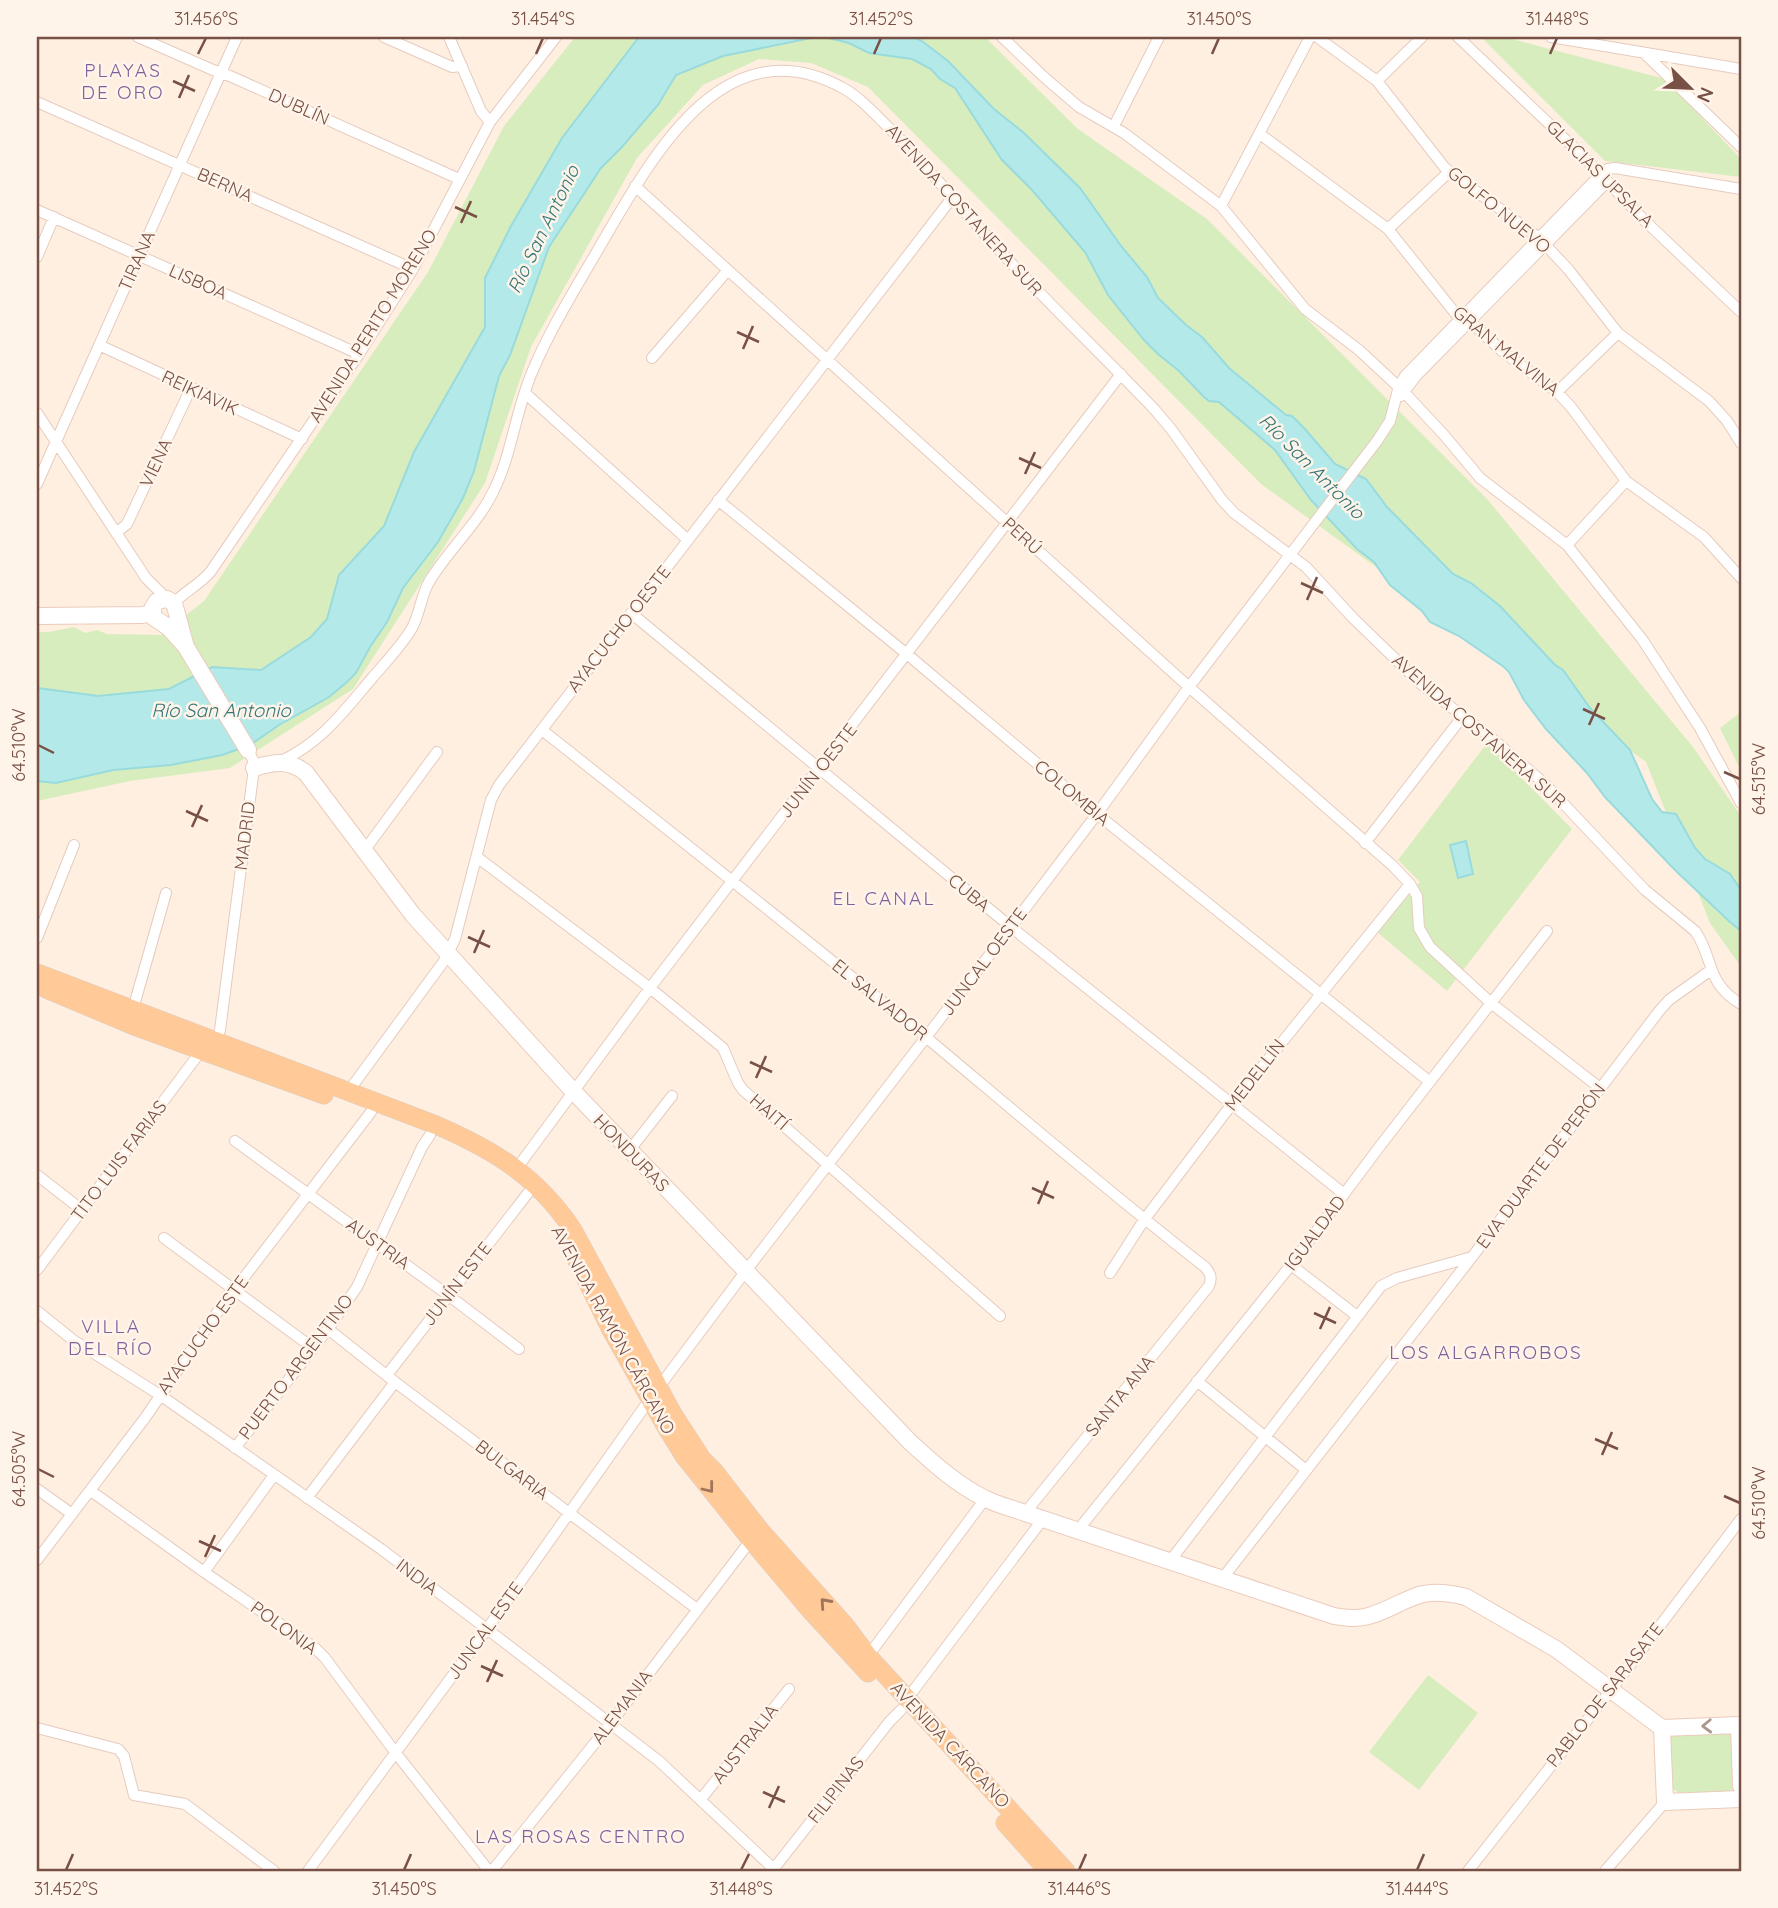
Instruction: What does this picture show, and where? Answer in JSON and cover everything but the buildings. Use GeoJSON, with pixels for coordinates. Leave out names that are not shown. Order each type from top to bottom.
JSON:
{"type":"FeatureCollection","features":[{"type":"Feature","properties":{"kind":"main road"},"geometry":{"type":"LineString","coordinates":[[37,616],[129,615],[164,609]]}},
{"type":"Feature","properties":{"kind":"main road","name":"MADRID"},"geometry":{"type":"LineString","coordinates":[[164,609],[248,750]]}},
{"type":"Feature","properties":{"kind":"main road"},"geometry":{"type":"LineString","coordinates":[[254,768],[281,761]]}},
{"type":"Feature","properties":{"kind":"main road","name":"HONDURAS"},"geometry":{"type":"LineString","coordinates":[[281,761],[306,773],[413,915],[629,1152],[918,1450],[946,1473],[985,1499],[1334,1616],[1348,1619],[1374,1616],[1430,1592],[1466,1597],[1556,1649],[1662,1728]]}},
{"type":"Feature","properties":{"kind":"main road","name":"AVENIDA RAMÓN CÁRCANO"},"geometry":{"type":"LineString","coordinates":[[37,972],[134,1018]]}},
{"type":"Feature","properties":{"kind":"main road","name":"AVENIDA RAMÓN CÁRCANO"},"geometry":{"type":"LineString","coordinates":[[37,985],[209,1046],[430,1135],[491,1164],[511,1178],[545,1211],[559,1230],[610,1328],[624,1341],[651,1386],[656,1389],[655,1394],[679,1423],[702,1458],[768,1539],[845,1625],[868,1656]]}},
{"type":"Feature","properties":{"kind":"main road","name":"AVENIDA RAMÓN CÁRCANO"},"geometry":{"type":"LineString","coordinates":[[209,1046],[257,1057],[452,1132],[491,1151],[517,1168],[545,1193],[573,1230],[655,1394],[666,1427],[692,1467],[809,1609],[904,1704],[1048,1871]]}},
{"type":"Feature","properties":{"kind":"main road","name":"AVENIDA CÁRCANO"},"geometry":{"type":"LineString","coordinates":[[868,1656],[904,1704],[1066,1871]]}},
{"type":"Feature","properties":{"kind":"main road"},"geometry":{"type":"LineString","coordinates":[[1741,1786],[1740,1724],[1662,1728],[1665,1802],[1741,1799]]}},
{"type":"Feature","properties":{"kind":"street","name":"DUBLÍN"},"geometry":{"type":"LineString","coordinates":[[138,37],[459,179]]}},
{"type":"Feature","properties":{"kind":"street","name":"TIRANA"},"geometry":{"type":"LineString","coordinates":[[37,484],[237,37]]}},
{"type":"Feature","properties":{"kind":"street"},"geometry":{"type":"LineString","coordinates":[[384,37],[452,67],[462,66]]}},
{"type":"Feature","properties":{"kind":"street"},"geometry":{"type":"LineString","coordinates":[[449,37],[481,111],[490,122]]}},
{"type":"Feature","properties":{"kind":"street","name":"AVENIDA PERITO MORENO"},"geometry":{"type":"LineString","coordinates":[[164,609],[208,576],[302,439],[413,269],[490,122],[556,37]]}},
{"type":"Feature","properties":{"kind":"street"},"geometry":{"type":"LineString","coordinates":[[1002,37],[1073,102],[1114,126],[1222,206],[1305,309],[1359,350],[1401,388],[1480,478],[1567,545],[1642,639],[1700,728],[1741,803]]}},
{"type":"Feature","properties":{"kind":"street"},"geometry":{"type":"LineString","coordinates":[[1114,126],[1159,37]]}},
{"type":"Feature","properties":{"kind":"street"},"geometry":{"type":"LineString","coordinates":[[1222,206],[1310,37]]}},
{"type":"Feature","properties":{"kind":"street","name":"GOLFO NUEVO"},"geometry":{"type":"LineString","coordinates":[[1317,37],[1377,81],[1449,172],[1542,241],[1618,333],[1709,401],[1727,421],[1741,443]]}},
{"type":"Feature","properties":{"kind":"street"},"geometry":{"type":"LineString","coordinates":[[1377,81],[1422,37]]}},
{"type":"Feature","properties":{"kind":"street","name":"GLACIAS UPSALA"},"geometry":{"type":"LineString","coordinates":[[1458,37],[1741,312]]}},
{"type":"Feature","properties":{"kind":"street"},"geometry":{"type":"LineString","coordinates":[[1551,37],[1741,69]]}},
{"type":"Feature","properties":{"kind":"street"},"geometry":{"type":"LineString","coordinates":[[1644,54],[1741,147]]}},
{"type":"Feature","properties":{"kind":"street","name":"AVENIDA COSTANERA SUR"},"geometry":{"type":"LineString","coordinates":[[281,761],[315,741],[329,729],[411,628],[430,580],[494,491],[531,373],[559,317],[651,162],[700,104],[725,85],[761,72],[797,72],[830,81],[857,97],[908,146],[1033,288],[1121,374],[1171,429],[1234,513],[1306,567],[1353,618],[1422,685],[1544,783],[1645,890],[1695,931],[1711,970],[1724,991],[1741,1004]]}},
{"type":"Feature","properties":{"kind":"street","name":"BERNA"},"geometry":{"type":"LineString","coordinates":[[37,102],[413,269]]}},
{"type":"Feature","properties":{"kind":"street","name":"GRAN MALVINA"},"geometry":{"type":"LineString","coordinates":[[1260,134],[1388,229],[1465,320],[1557,392],[1626,481],[1704,537],[1741,578]]}},
{"type":"Feature","properties":{"kind":"street"},"geometry":{"type":"LineString","coordinates":[[1401,388],[1604,178],[1608,169],[1741,188]]}},
{"type":"Feature","properties":{"kind":"street"},"geometry":{"type":"LineString","coordinates":[[1388,229],[1449,172]]}},
{"type":"Feature","properties":{"kind":"street","name":"PERÚ"},"geometry":{"type":"LineString","coordinates":[[635,186],[1410,884]]}},
{"type":"Feature","properties":{"kind":"street","name":"AYACUCHO OESTE"},"geometry":{"type":"LineString","coordinates":[[348,1092],[449,953],[491,800],[499,785],[952,198]]}},
{"type":"Feature","properties":{"kind":"street","name":"LISBOA"},"geometry":{"type":"LineString","coordinates":[[37,210],[359,354]]}},
{"type":"Feature","properties":{"kind":"street"},"geometry":{"type":"LineString","coordinates":[[37,257],[54,217]]}},
{"type":"Feature","properties":{"kind":"street"},"geometry":{"type":"LineString","coordinates":[[652,358],[728,270]]}},
{"type":"Feature","properties":{"kind":"street"},"geometry":{"type":"LineString","coordinates":[[1557,392],[1618,333]]}},
{"type":"Feature","properties":{"kind":"street","name":"REIKIAVIK"},"geometry":{"type":"LineString","coordinates":[[99,345],[302,439]]}},
{"type":"Feature","properties":{"kind":"street","name":"JUNÍN OESTE"},"geometry":{"type":"LineString","coordinates":[[517,1168],[650,988],[1121,374]]}},
{"type":"Feature","properties":{"kind":"street","name":"VIENA"},"geometry":{"type":"LineString","coordinates":[[116,533],[127,524],[191,388]]}},
{"type":"Feature","properties":{"kind":"street","name":"JUNCAL OESTE"},"geometry":{"type":"LineString","coordinates":[[655,1394],[1387,428],[1401,388]]}},
{"type":"Feature","properties":{"kind":"street"},"geometry":{"type":"LineString","coordinates":[[525,393],[688,540]]}},
{"type":"Feature","properties":{"kind":"street","name":"MADRID"},"geometry":{"type":"LineString","coordinates":[[37,412],[164,609]]}},
{"type":"Feature","properties":{"kind":"street"},"geometry":{"type":"LineString","coordinates":[[1567,545],[1626,481]]}},
{"type":"Feature","properties":{"kind":"street","name":"COLOMBIA"},"geometry":{"type":"LineString","coordinates":[[718,499],[1097,814],[1430,1082]]}},
{"type":"Feature","properties":{"kind":"street","name":"MADRID"},"geometry":{"type":"LineString","coordinates":[[146,578],[151,593],[164,609]]}},
{"type":"Feature","properties":{"kind":"street","name":"CUBA"},"geometry":{"type":"LineString","coordinates":[[631,613],[1011,927],[1344,1194]]}},
{"type":"Feature","properties":{"kind":"street"},"geometry":{"type":"LineString","coordinates":[[1365,843],[1463,716]]}},
{"type":"Feature","properties":{"kind":"street","name":"EL SALVADOR"},"geometry":{"type":"LineString","coordinates":[[542,730],[926,1038],[1144,1220],[1205,1267],[1211,1276]]}},
{"type":"Feature","properties":{"kind":"street","name":"MADRID"},"geometry":{"type":"LineString","coordinates":[[209,1046],[220,1030],[254,768],[248,750]]}},
{"type":"Feature","properties":{"kind":"street"},"geometry":{"type":"LineString","coordinates":[[364,851],[437,752]]}},
{"type":"Feature","properties":{"kind":"street"},"geometry":{"type":"LineString","coordinates":[[37,938],[74,845]]}},
{"type":"Feature","properties":{"kind":"street","name":"HAITÍ"},"geometry":{"type":"LineString","coordinates":[[477,857],[650,988],[723,1048],[743,1090],[1000,1316]]}},
{"type":"Feature","properties":{"kind":"street"},"geometry":{"type":"LineString","coordinates":[[1410,884],[1417,896],[1419,928],[1430,947],[1491,1003],[1600,1088]]}},
{"type":"Feature","properties":{"kind":"street","name":"MEDELLÍN"},"geometry":{"type":"LineString","coordinates":[[1110,1273],[1144,1220],[1232,1104],[1410,884]]}},
{"type":"Feature","properties":{"kind":"street"},"geometry":{"type":"LineString","coordinates":[[134,1018],[166,893]]}},
{"type":"Feature","properties":{"kind":"street","name":"IGUALDAD"},"geometry":{"type":"LineString","coordinates":[[1078,1530],[1291,1265],[1547,931]]}},
{"type":"Feature","properties":{"kind":"street","name":"EVA DUARTE DE PERÓN"},"geometry":{"type":"LineString","coordinates":[[1170,1561],[1381,1286],[1390,1280],[1472,1257],[1668,1000],[1711,970]]}},
{"type":"Feature","properties":{"kind":"street","name":"TITO LUIS FARIAS"},"geometry":{"type":"LineString","coordinates":[[37,1270],[209,1046]]}},
{"type":"Feature","properties":{"kind":"street"},"geometry":{"type":"LineString","coordinates":[[629,1152],[672,1096]]}},
{"type":"Feature","properties":{"kind":"street","name":"AYACUCHO ESTE"},"geometry":{"type":"LineString","coordinates":[[37,1560],[91,1491],[234,1290],[370,1112]]}},
{"type":"Feature","properties":{"kind":"street","name":"PUERTO ARGENTINO"},"geometry":{"type":"LineString","coordinates":[[235,1448],[328,1329],[357,1287],[430,1135]]}},
{"type":"Feature","properties":{"kind":"street","name":"AUSTRIA"},"geometry":{"type":"LineString","coordinates":[[235,1141],[378,1243],[519,1349]]}},
{"type":"Feature","properties":{"kind":"street"},"geometry":{"type":"LineString","coordinates":[[37,1175],[82,1210]]}},
{"type":"Feature","properties":{"kind":"street","name":"JUNÍN ESTE"},"geometry":{"type":"LineString","coordinates":[[307,1498],[448,1295],[528,1193]]}},
{"type":"Feature","properties":{"kind":"street"},"geometry":{"type":"LineString","coordinates":[[164,1238],[313,1348]]}},
{"type":"Feature","properties":{"kind":"street"},"geometry":{"type":"LineString","coordinates":[[1222,1579],[1472,1257]]}},
{"type":"Feature","properties":{"kind":"street"},"geometry":{"type":"LineString","coordinates":[[1291,1265],[1357,1316]]}},
{"type":"Feature","properties":{"kind":"street","name":"SANTA ANA"},"geometry":{"type":"LineString","coordinates":[[1025,1513],[1209,1286],[1211,1276]]}},
{"type":"Feature","properties":{"kind":"street","name":"INDIA"},"geometry":{"type":"LineString","coordinates":[[37,1311],[74,1340],[160,1395],[381,1549],[487,1629],[659,1761],[774,1870]]}},
{"type":"Feature","properties":{"kind":"street","name":"BULGARIA"},"geometry":{"type":"LineString","coordinates":[[328,1329],[696,1609]]}},
{"type":"Feature","properties":{"kind":"street"},"geometry":{"type":"LineString","coordinates":[[1197,1381],[1306,1470]]}},
{"type":"Feature","properties":{"kind":"street","name":"JUNCAL ESTE"},"geometry":{"type":"LineString","coordinates":[[308,1871],[487,1629],[655,1394]]}},
{"type":"Feature","properties":{"kind":"street"},"geometry":{"type":"LineString","coordinates":[[204,1572],[274,1475]]}},
{"type":"Feature","properties":{"kind":"street"},"geometry":{"type":"LineString","coordinates":[[37,1489],[72,1514]]}},
{"type":"Feature","properties":{"kind":"street","name":"POLONIA"},"geometry":{"type":"LineString","coordinates":[[91,1491],[315,1648],[491,1871]]}},
{"type":"Feature","properties":{"kind":"street"},"geometry":{"type":"LineString","coordinates":[[868,1656],[985,1499]]}},
{"type":"Feature","properties":{"kind":"street"},"geometry":{"type":"LineString","coordinates":[[904,1704],[1043,1519]]}},
{"type":"Feature","properties":{"kind":"street","name":"PABLO DE SARASATE"},"geometry":{"type":"LineString","coordinates":[[1468,1871],[1741,1519]]}},
{"type":"Feature","properties":{"kind":"street","name":"ALEMANIA"},"geometry":{"type":"LineString","coordinates":[[491,1871],[610,1724],[751,1540]]}},
{"type":"Feature","properties":{"kind":"street","name":"AUSTRALIA"},"geometry":{"type":"LineString","coordinates":[[701,1799],[789,1689]]}},
{"type":"Feature","properties":{"kind":"street","name":"FILIPINAS"},"geometry":{"type":"LineString","coordinates":[[774,1870],[904,1704]]}},
{"type":"Feature","properties":{"kind":"street"},"geometry":{"type":"LineString","coordinates":[[37,1728],[118,1749],[124,1756],[134,1795],[185,1804],[274,1871]]}},
{"type":"Feature","properties":{"kind":"street"},"geometry":{"type":"LineString","coordinates":[[1605,1871],[1665,1802]]}},
{"type":"Feature","properties":{"kind":"green space"},"geometry":{"type":"Polygon","coordinates":[[[575,37],[985,37],[1078,129],[1207,219],[1487,499],[1693,747],[1741,816],[1741,967],[1710,923],[1646,762],[1261,484],[868,87],[811,63],[759,59],[703,85],[637,158],[531,347],[485,483],[353,689],[230,768],[130,781],[37,801],[37,632],[74,627],[85,633],[97,630],[107,634],[161,635],[204,601],[428,272],[504,126],[575,37]]]}},
{"type":"Feature","properties":{"kind":"green space"},"geometry":{"type":"Polygon","coordinates":[[[1481,37],[1504,37],[1665,79],[1741,159],[1741,177],[1605,161],[1481,37]]]}},
{"type":"Feature","properties":{"kind":"green space"},"geometry":{"type":"Polygon","coordinates":[[[1741,712],[1741,771],[1720,728],[1741,712]]]}},
{"type":"Feature","properties":{"kind":"green space"},"geometry":{"type":"Polygon","coordinates":[[[1487,743],[1572,829],[1447,991],[1377,932],[1420,882],[1398,860],[1487,743]]]}},
{"type":"Feature","properties":{"kind":"green space"},"geometry":{"type":"Polygon","coordinates":[[[1428,1675],[1478,1713],[1419,1790],[1369,1752],[1428,1675]]]}},
{"type":"Feature","properties":{"kind":"green space"},"geometry":{"type":"Polygon","coordinates":[[[1728,1730],[1734,1736],[1737,1785],[1730,1793],[1680,1794],[1672,1788],[1667,1738],[1671,1732],[1728,1730]]]}},
{"type":"Feature","properties":{"kind":"water","name":"Río San Antonio"},"geometry":{"type":"Polygon","coordinates":[[[639,37],[816,37],[723,56],[676,75],[658,105],[601,168],[549,247],[510,355],[499,376],[474,471],[463,498],[438,542],[403,588],[387,622],[356,673],[329,697],[250,745],[222,755],[171,765],[113,770],[56,783],[37,781],[37,688],[98,696],[169,689],[212,667],[261,670],[311,637],[327,619],[339,575],[384,526],[414,452],[485,327],[485,278],[511,226],[562,138],[639,37]]]}},
{"type":"Feature","properties":{"kind":"water","name":"Río San Antonio"},"geometry":{"type":"Polygon","coordinates":[[[824,37],[913,37],[922,41],[948,61],[994,109],[1024,133],[1080,188],[1121,246],[1147,277],[1158,298],[1202,337],[1229,368],[1286,415],[1292,416],[1335,464],[1366,479],[1387,507],[1453,574],[1471,583],[1500,606],[1555,665],[1563,670],[1590,708],[1630,750],[1652,799],[1662,812],[1676,814],[1695,848],[1705,859],[1730,874],[1741,890],[1741,931],[1676,871],[1605,797],[1587,773],[1546,729],[1504,667],[1459,636],[1430,622],[1422,611],[1390,585],[1374,562],[1357,549],[1311,500],[1275,450],[1219,402],[1209,401],[1204,397],[1144,340],[1108,295],[1085,252],[1032,190],[1002,160],[955,88],[940,79],[931,69],[912,59],[869,53],[849,43],[824,37]]]}},
{"type":"Feature","properties":{"kind":"water"},"geometry":{"type":"Polygon","coordinates":[[[1466,841],[1473,874],[1458,878],[1450,845],[1466,841]]]}},
{"type":"Feature","properties":{"kind":"district","name":"PLAYAS DE ORO"},"geometry":{"type":"Point","coordinates":[123,81]}},
{"type":"Feature","properties":{"kind":"district","name":"EL CANAL"},"geometry":{"type":"Point","coordinates":[884,898]}},
{"type":"Feature","properties":{"kind":"district","name":"VILLA DEL RÍO"},"geometry":{"type":"Point","coordinates":[111,1337]}},
{"type":"Feature","properties":{"kind":"district","name":"LOS ALGARROBOS"},"geometry":{"type":"Point","coordinates":[1486,1352]}},
{"type":"Feature","properties":{"kind":"district","name":"LAS ROSAS CENTRO"},"geometry":{"type":"Point","coordinates":[581,1836]}}]}
